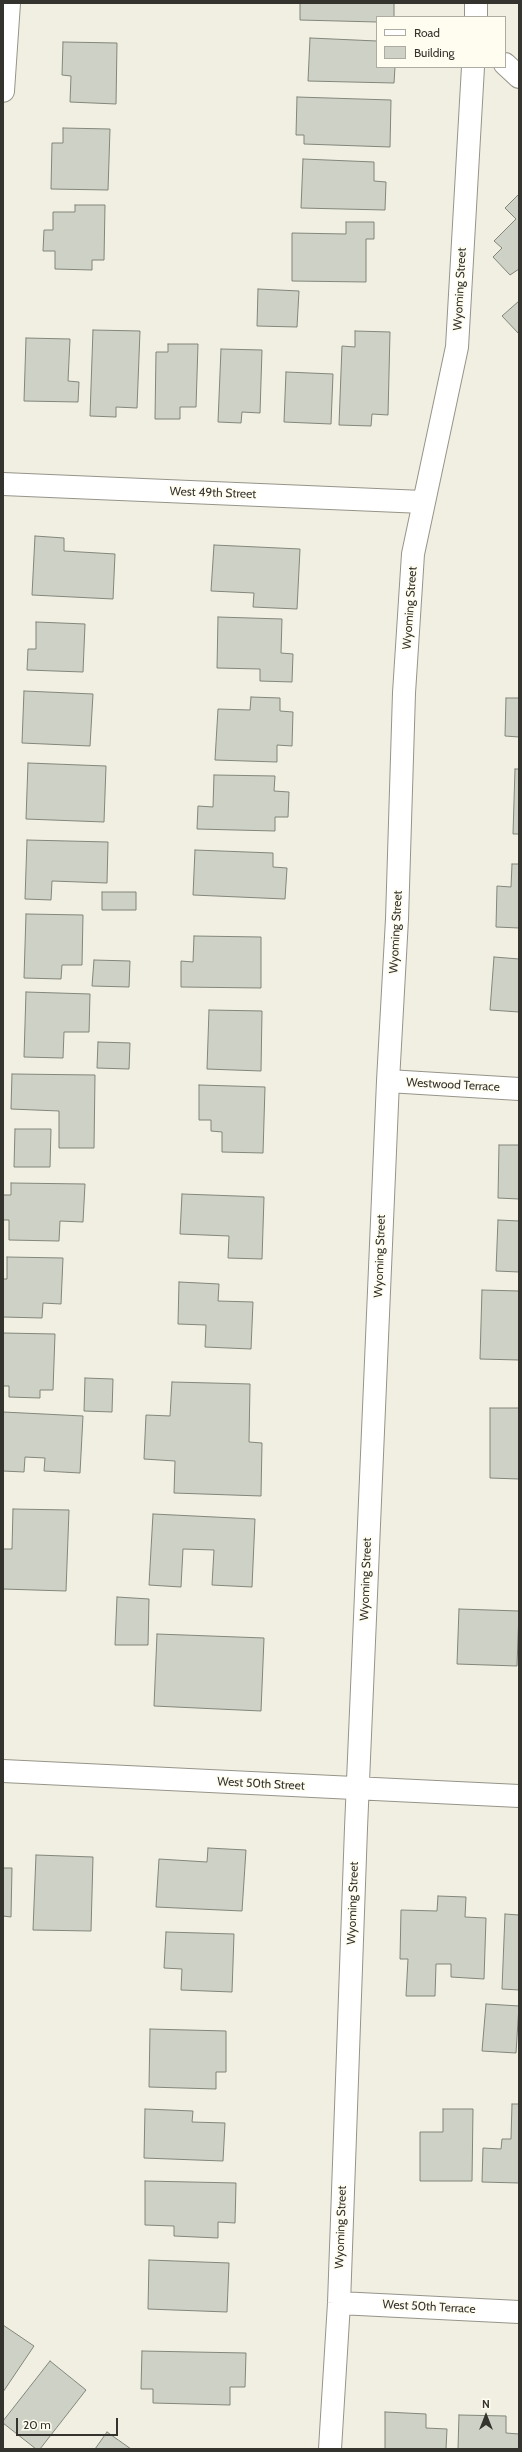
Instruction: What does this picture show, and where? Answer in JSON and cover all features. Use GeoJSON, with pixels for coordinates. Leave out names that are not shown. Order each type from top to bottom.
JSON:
{"type":"FeatureCollection","features":[{"type":"Feature","properties":{"kind":"street"},"geometry":{"type":"LineString","coordinates":[[3,91],[9,3]]}},
{"type":"Feature","properties":{"kind":"street"},"geometry":{"type":"LineString","coordinates":[[476,3],[476,16]]}},
{"type":"Feature","properties":{"kind":"street"},"geometry":{"type":"LineString","coordinates":[[506,65],[519,77]]}},
{"type":"Feature","properties":{"kind":"street","name":"Wyoming Street"},"geometry":{"type":"LineString","coordinates":[[330,2449],[338,2303],[388,1081],[397,919],[404,693],[413,554],[457,347],[473,68]]}},
{"type":"Feature","properties":{"kind":"street","name":"West 49th Street"},"geometry":{"type":"LineString","coordinates":[[3,484],[423,502]]}},
{"type":"Feature","properties":{"kind":"street","name":"Westwood Terrace"},"geometry":{"type":"LineString","coordinates":[[388,1081],[519,1089]]}},
{"type":"Feature","properties":{"kind":"street","name":"West 50th Street"},"geometry":{"type":"LineString","coordinates":[[3,1771],[519,1796]]}},
{"type":"Feature","properties":{"kind":"street","name":"West 50th Terrace"},"geometry":{"type":"LineString","coordinates":[[338,2303],[519,2312]]}},
{"type":"Feature","properties":{"kind":"building"},"geometry":{"type":"Polygon","coordinates":[[[300,3],[394,3],[394,16],[376,16],[376,22],[300,20],[300,3]]]}},
{"type":"Feature","properties":{"kind":"building"},"geometry":{"type":"Polygon","coordinates":[[[310,38],[376,41],[376,68],[395,68],[394,83],[308,81],[310,38]]]}},
{"type":"Feature","properties":{"kind":"building"},"geometry":{"type":"Polygon","coordinates":[[[63,42],[117,43],[116,104],[70,102],[71,76],[62,75],[63,42]]]}},
{"type":"Feature","properties":{"kind":"building"},"geometry":{"type":"Polygon","coordinates":[[[297,97],[391,100],[390,147],[304,144],[304,135],[296,135],[297,97]]]}},
{"type":"Feature","properties":{"kind":"building"},"geometry":{"type":"Polygon","coordinates":[[[63,128],[110,129],[108,190],[51,189],[52,143],[63,143],[63,128]]]}},
{"type":"Feature","properties":{"kind":"building"},"geometry":{"type":"Polygon","coordinates":[[[303,159],[374,162],[374,181],[386,182],[385,210],[301,208],[303,159]]]}},
{"type":"Feature","properties":{"kind":"building"},"geometry":{"type":"Polygon","coordinates":[[[519,194],[519,269],[510,275],[493,257],[502,248],[494,241],[516,219],[505,208],[519,194]]]}},
{"type":"Feature","properties":{"kind":"building"},"geometry":{"type":"Polygon","coordinates":[[[75,205],[105,205],[104,260],[92,260],[92,270],[55,269],[55,251],[43,251],[44,230],[53,230],[53,212],[75,212],[75,205]]]}},
{"type":"Feature","properties":{"kind":"building"},"geometry":{"type":"Polygon","coordinates":[[[346,222],[374,222],[374,239],[366,239],[366,282],[292,281],[292,233],[346,234],[346,222]]]}},
{"type":"Feature","properties":{"kind":"building"},"geometry":{"type":"Polygon","coordinates":[[[258,289],[299,291],[297,327],[257,326],[258,289]]]}},
{"type":"Feature","properties":{"kind":"building"},"geometry":{"type":"Polygon","coordinates":[[[519,301],[519,334],[502,316],[519,301]]]}},
{"type":"Feature","properties":{"kind":"building"},"geometry":{"type":"Polygon","coordinates":[[[93,330],[140,331],[137,408],[116,407],[116,417],[90,416],[93,330]]]}},
{"type":"Feature","properties":{"kind":"building"},"geometry":{"type":"Polygon","coordinates":[[[355,331],[390,332],[388,415],[372,414],[371,426],[339,425],[342,346],[355,347],[355,331]]]}},
{"type":"Feature","properties":{"kind":"building"},"geometry":{"type":"Polygon","coordinates":[[[26,338],[70,339],[68,381],[79,382],[78,402],[24,401],[26,338]]]}},
{"type":"Feature","properties":{"kind":"building"},"geometry":{"type":"Polygon","coordinates":[[[168,344],[198,344],[196,407],[180,407],[180,419],[155,419],[156,352],[168,352],[168,344]]]}},
{"type":"Feature","properties":{"kind":"building"},"geometry":{"type":"Polygon","coordinates":[[[221,349],[262,350],[260,413],[242,412],[241,423],[218,422],[221,349]]]}},
{"type":"Feature","properties":{"kind":"building"},"geometry":{"type":"Polygon","coordinates":[[[286,372],[333,374],[331,424],[284,422],[286,372]]]}},
{"type":"Feature","properties":{"kind":"building"},"geometry":{"type":"Polygon","coordinates":[[[35,536],[64,538],[64,551],[115,554],[113,599],[32,595],[35,536]]]}},
{"type":"Feature","properties":{"kind":"building"},"geometry":{"type":"Polygon","coordinates":[[[214,545],[300,549],[297,609],[253,607],[254,593],[211,591],[214,545]]]}},
{"type":"Feature","properties":{"kind":"building"},"geometry":{"type":"Polygon","coordinates":[[[218,617],[282,619],[281,653],[293,654],[292,682],[260,681],[260,669],[217,668],[218,617]]]}},
{"type":"Feature","properties":{"kind":"building"},"geometry":{"type":"Polygon","coordinates":[[[36,622],[85,624],[83,672],[27,670],[28,649],[36,649],[36,622]]]}},
{"type":"Feature","properties":{"kind":"building"},"geometry":{"type":"Polygon","coordinates":[[[24,691],[93,694],[90,746],[22,743],[24,691]]]}},
{"type":"Feature","properties":{"kind":"building"},"geometry":{"type":"Polygon","coordinates":[[[251,697],[280,698],[280,711],[293,712],[292,746],[277,745],[277,762],[215,760],[218,709],[250,710],[251,697]]]}},
{"type":"Feature","properties":{"kind":"building"},"geometry":{"type":"Polygon","coordinates":[[[506,698],[519,698],[519,737],[505,736],[506,698]]]}},
{"type":"Feature","properties":{"kind":"building"},"geometry":{"type":"Polygon","coordinates":[[[28,763],[106,766],[104,822],[26,819],[28,763]]]}},
{"type":"Feature","properties":{"kind":"building"},"geometry":{"type":"Polygon","coordinates":[[[515,769],[519,769],[519,834],[513,834],[515,769]]]}},
{"type":"Feature","properties":{"kind":"building"},"geometry":{"type":"Polygon","coordinates":[[[214,775],[275,776],[274,791],[289,792],[288,817],[275,817],[275,831],[197,829],[198,806],[213,807],[214,775]]]}},
{"type":"Feature","properties":{"kind":"building"},"geometry":{"type":"Polygon","coordinates":[[[27,840],[108,842],[107,883],[52,881],[51,900],[25,899],[27,840]]]}},
{"type":"Feature","properties":{"kind":"building"},"geometry":{"type":"Polygon","coordinates":[[[195,850],[273,853],[273,867],[287,868],[285,899],[193,895],[195,850]]]}},
{"type":"Feature","properties":{"kind":"building"},"geometry":{"type":"Polygon","coordinates":[[[512,864],[519,864],[519,928],[496,927],[497,886],[511,887],[512,864]]]}},
{"type":"Feature","properties":{"kind":"building"},"geometry":{"type":"Polygon","coordinates":[[[102,892],[136,892],[136,910],[102,910],[102,892]]]}},
{"type":"Feature","properties":{"kind":"building"},"geometry":{"type":"Polygon","coordinates":[[[26,914],[83,915],[82,965],[62,965],[61,979],[24,978],[26,914]]]}},
{"type":"Feature","properties":{"kind":"building"},"geometry":{"type":"Polygon","coordinates":[[[194,936],[261,937],[261,988],[181,987],[181,961],[193,962],[194,936]]]}},
{"type":"Feature","properties":{"kind":"building"},"geometry":{"type":"Polygon","coordinates":[[[494,957],[519,959],[519,1012],[490,1010],[494,957]]]}},
{"type":"Feature","properties":{"kind":"building"},"geometry":{"type":"Polygon","coordinates":[[[94,960],[130,961],[129,987],[92,986],[94,960]]]}},
{"type":"Feature","properties":{"kind":"building"},"geometry":{"type":"Polygon","coordinates":[[[26,992],[90,994],[89,1032],[64,1032],[63,1058],[24,1057],[26,992]]]}},
{"type":"Feature","properties":{"kind":"building"},"geometry":{"type":"Polygon","coordinates":[[[209,1010],[262,1011],[261,1071],[207,1069],[209,1010]]]}},
{"type":"Feature","properties":{"kind":"building"},"geometry":{"type":"Polygon","coordinates":[[[98,1042],[130,1043],[129,1069],[97,1068],[98,1042]]]}},
{"type":"Feature","properties":{"kind":"building"},"geometry":{"type":"Polygon","coordinates":[[[12,1074],[95,1075],[94,1148],[59,1148],[59,1111],[11,1109],[12,1074]]]}},
{"type":"Feature","properties":{"kind":"building"},"geometry":{"type":"Polygon","coordinates":[[[199,1085],[265,1087],[263,1153],[222,1152],[222,1132],[211,1131],[211,1120],[199,1120],[199,1085]]]}},
{"type":"Feature","properties":{"kind":"building"},"geometry":{"type":"Polygon","coordinates":[[[15,1129],[51,1129],[50,1167],[14,1167],[15,1129]]]}},
{"type":"Feature","properties":{"kind":"building"},"geometry":{"type":"Polygon","coordinates":[[[499,1145],[519,1145],[519,1199],[498,1198],[499,1145]]]}},
{"type":"Feature","properties":{"kind":"building"},"geometry":{"type":"Polygon","coordinates":[[[11,1183],[85,1184],[83,1222],[60,1221],[59,1241],[9,1240],[9,1220],[3,1220],[3,1195],[11,1195],[11,1183]]]}},
{"type":"Feature","properties":{"kind":"building"},"geometry":{"type":"Polygon","coordinates":[[[182,1194],[264,1197],[262,1259],[228,1258],[229,1236],[180,1234],[182,1194]]]}},
{"type":"Feature","properties":{"kind":"building"},"geometry":{"type":"Polygon","coordinates":[[[498,1220],[519,1221],[519,1272],[496,1271],[498,1220]]]}},
{"type":"Feature","properties":{"kind":"building"},"geometry":{"type":"Polygon","coordinates":[[[7,1257],[63,1258],[61,1304],[43,1303],[42,1318],[3,1317],[3,1279],[7,1279],[7,1257]]]}},
{"type":"Feature","properties":{"kind":"building"},"geometry":{"type":"Polygon","coordinates":[[[179,1282],[219,1284],[218,1301],[253,1302],[251,1349],[205,1347],[206,1325],[178,1324],[179,1282]]]}},
{"type":"Feature","properties":{"kind":"building"},"geometry":{"type":"Polygon","coordinates":[[[482,1290],[519,1291],[519,1360],[480,1359],[482,1290]]]}},
{"type":"Feature","properties":{"kind":"building"},"geometry":{"type":"Polygon","coordinates":[[[3,1333],[55,1334],[53,1390],[40,1390],[40,1398],[9,1397],[9,1386],[3,1386],[3,1333]]]}},
{"type":"Feature","properties":{"kind":"building"},"geometry":{"type":"Polygon","coordinates":[[[85,1378],[113,1379],[112,1412],[84,1411],[85,1378]]]}},
{"type":"Feature","properties":{"kind":"building"},"geometry":{"type":"Polygon","coordinates":[[[172,1382],[250,1384],[249,1442],[262,1443],[261,1496],[174,1493],[175,1461],[144,1459],[146,1415],[170,1416],[172,1382]]]}},
{"type":"Feature","properties":{"kind":"building"},"geometry":{"type":"Polygon","coordinates":[[[490,1408],[519,1408],[519,1479],[490,1478],[490,1408]]]}},
{"type":"Feature","properties":{"kind":"building"},"geometry":{"type":"Polygon","coordinates":[[[3,1412],[83,1416],[80,1473],[44,1471],[45,1458],[25,1457],[24,1472],[3,1471],[3,1412]]]}},
{"type":"Feature","properties":{"kind":"building"},"geometry":{"type":"Polygon","coordinates":[[[13,1509],[69,1510],[66,1591],[3,1589],[3,1549],[12,1549],[13,1509]]]}},
{"type":"Feature","properties":{"kind":"building"},"geometry":{"type":"Polygon","coordinates":[[[153,1514],[255,1519],[252,1587],[212,1585],[214,1550],[183,1549],[181,1587],[149,1585],[153,1514]]]}},
{"type":"Feature","properties":{"kind":"building"},"geometry":{"type":"Polygon","coordinates":[[[117,1597],[149,1599],[148,1645],[115,1645],[117,1597]]]}},
{"type":"Feature","properties":{"kind":"building"},"geometry":{"type":"Polygon","coordinates":[[[459,1609],[519,1611],[517,1666],[457,1664],[459,1609]]]}},
{"type":"Feature","properties":{"kind":"building"},"geometry":{"type":"Polygon","coordinates":[[[157,1634],[264,1638],[261,1711],[154,1706],[157,1634]]]}},
{"type":"Feature","properties":{"kind":"building"},"geometry":{"type":"Polygon","coordinates":[[[208,1848],[246,1850],[242,1911],[156,1907],[159,1859],[207,1862],[208,1848]]]}},
{"type":"Feature","properties":{"kind":"building"},"geometry":{"type":"Polygon","coordinates":[[[36,1855],[93,1857],[91,1931],[33,1930],[36,1855]]]}},
{"type":"Feature","properties":{"kind":"building"},"geometry":{"type":"Polygon","coordinates":[[[3,1868],[12,1868],[11,1917],[3,1916],[3,1868]]]}},
{"type":"Feature","properties":{"kind":"building"},"geometry":{"type":"Polygon","coordinates":[[[438,1896],[466,1897],[465,1917],[486,1918],[484,1979],[451,1977],[451,1964],[436,1964],[435,1996],[406,1996],[408,1959],[400,1959],[401,1910],[437,1911],[438,1896]]]}},
{"type":"Feature","properties":{"kind":"building"},"geometry":{"type":"Polygon","coordinates":[[[505,1914],[519,1915],[519,1990],[502,1989],[505,1914]]]}},
{"type":"Feature","properties":{"kind":"building"},"geometry":{"type":"Polygon","coordinates":[[[166,1932],[234,1934],[232,1992],[181,1990],[182,1969],[164,1968],[166,1932]]]}},
{"type":"Feature","properties":{"kind":"building"},"geometry":{"type":"Polygon","coordinates":[[[486,2004],[519,2006],[516,2053],[482,2051],[486,2004]]]}},
{"type":"Feature","properties":{"kind":"building"},"geometry":{"type":"Polygon","coordinates":[[[150,2029],[226,2031],[226,2072],[216,2072],[216,2089],[149,2087],[150,2029]]]}},
{"type":"Feature","properties":{"kind":"building"},"geometry":{"type":"Polygon","coordinates":[[[512,2104],[519,2104],[519,2183],[482,2182],[483,2148],[501,2149],[502,2139],[511,2139],[512,2104]]]}},
{"type":"Feature","properties":{"kind":"building"},"geometry":{"type":"Polygon","coordinates":[[[145,2109],[193,2111],[192,2122],[225,2123],[223,2161],[144,2158],[145,2109]]]}},
{"type":"Feature","properties":{"kind":"building"},"geometry":{"type":"Polygon","coordinates":[[[443,2109],[473,2109],[472,2181],[420,2181],[420,2132],[443,2132],[443,2109]]]}},
{"type":"Feature","properties":{"kind":"building"},"geometry":{"type":"Polygon","coordinates":[[[145,2181],[236,2183],[235,2223],[218,2222],[218,2238],[174,2236],[174,2226],[145,2225],[145,2181]]]}},
{"type":"Feature","properties":{"kind":"building"},"geometry":{"type":"Polygon","coordinates":[[[149,2260],[229,2263],[227,2312],[148,2309],[149,2260]]]}},
{"type":"Feature","properties":{"kind":"building"},"geometry":{"type":"Polygon","coordinates":[[[3,2325],[34,2346],[3,2392],[3,2325]]]}},
{"type":"Feature","properties":{"kind":"building"},"geometry":{"type":"Polygon","coordinates":[[[142,2351],[246,2353],[245,2387],[230,2387],[230,2405],[153,2403],[153,2389],[141,2389],[142,2351]]]}},
{"type":"Feature","properties":{"kind":"building"},"geometry":{"type":"Polygon","coordinates":[[[50,2361],[86,2390],[40,2449],[36,2449],[3,2423],[3,2421],[50,2361]]]}},
{"type":"Feature","properties":{"kind":"building"},"geometry":{"type":"Polygon","coordinates":[[[385,2412],[426,2414],[426,2428],[447,2429],[446,2449],[385,2449],[385,2412]]]}},
{"type":"Feature","properties":{"kind":"building"},"geometry":{"type":"Polygon","coordinates":[[[459,2415],[506,2416],[506,2433],[519,2434],[519,2449],[458,2449],[459,2415]]]}},
{"type":"Feature","properties":{"kind":"building"},"geometry":{"type":"Polygon","coordinates":[[[107,2432],[131,2449],[95,2449],[107,2432]]]}}]}
